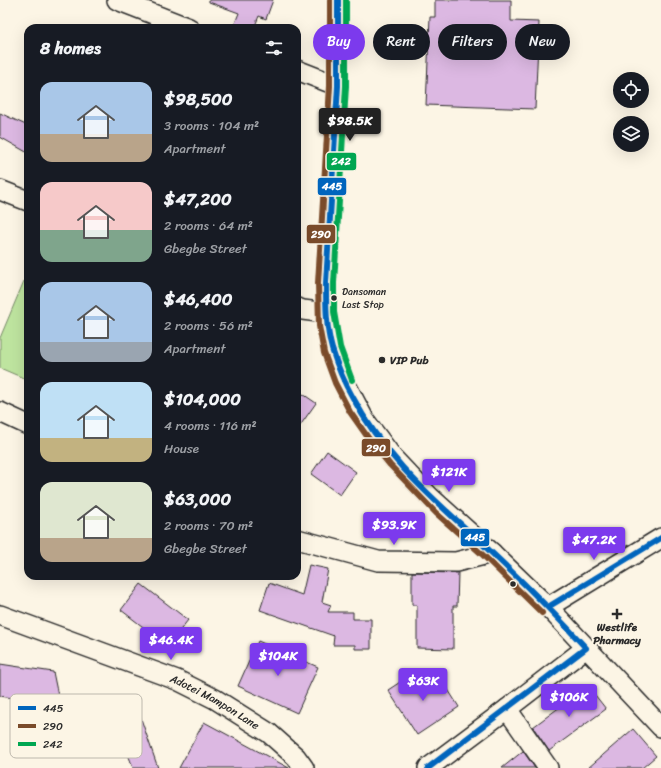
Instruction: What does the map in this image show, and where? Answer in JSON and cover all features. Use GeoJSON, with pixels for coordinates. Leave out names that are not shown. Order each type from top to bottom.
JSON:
{"type":"FeatureCollection","features":[{"type":"Feature","properties":{"kind":"street"},"geometry":{"type":"LineString","coordinates":[[117,0],[179,24]]}},
{"type":"Feature","properties":{"kind":"street"},"geometry":{"type":"LineString","coordinates":[[338,0],[338,86],[326,283],[326,313],[332,349],[345,383],[364,419],[394,458],[430,497],[492,553],[548,607],[661,727]]}},
{"type":"Feature","properties":{"kind":"street"},"geometry":{"type":"LineString","coordinates":[[301,72],[338,86]]}},
{"type":"Feature","properties":{"kind":"street"},"geometry":{"type":"LineString","coordinates":[[0,190],[24,199]]}},
{"type":"Feature","properties":{"kind":"street"},"geometry":{"type":"LineString","coordinates":[[301,309],[326,313]]}},
{"type":"Feature","properties":{"kind":"street"},"geometry":{"type":"LineString","coordinates":[[0,412],[24,423]]}},
{"type":"Feature","properties":{"kind":"street"},"geometry":{"type":"LineString","coordinates":[[548,607],[661,538]]}},
{"type":"Feature","properties":{"kind":"street"},"geometry":{"type":"LineString","coordinates":[[301,540],[378,561],[456,562],[492,553]]}},
{"type":"Feature","properties":{"kind":"street","name":"Adotei Mampon Lane"},"geometry":{"type":"LineString","coordinates":[[0,615],[177,680],[215,699],[269,733],[296,757],[304,768]]}},
{"type":"Feature","properties":{"kind":"street"},"geometry":{"type":"LineString","coordinates":[[428,768],[507,710],[586,648]]}},
{"type":"Feature","properties":{"kind":"street"},"geometry":{"type":"LineString","coordinates":[[507,710],[548,768]]}},
{"type":"Feature","properties":{"kind":"green space"},"geometry":{"type":"Polygon","coordinates":[[[24,281],[24,378],[0,368],[0,338],[24,281]]]}},
{"type":"Feature","properties":{"kind":"building"},"geometry":{"type":"Polygon","coordinates":[[[209,0],[273,0],[266,19],[259,16],[256,24],[235,24],[239,13],[209,2],[209,0]]]}},
{"type":"Feature","properties":{"kind":"building"},"geometry":{"type":"Polygon","coordinates":[[[435,0],[511,0],[511,21],[539,22],[539,24],[515,24],[515,60],[537,60],[535,109],[426,105],[428,60],[430,60],[430,17],[435,17],[435,0]]]}},
{"type":"Feature","properties":{"kind":"building"},"geometry":{"type":"Polygon","coordinates":[[[0,113],[24,124],[24,151],[0,137],[0,113]]]}},
{"type":"Feature","properties":{"kind":"building"},"geometry":{"type":"Polygon","coordinates":[[[301,393],[316,403],[301,424],[301,393]]]}},
{"type":"Feature","properties":{"kind":"building"},"geometry":{"type":"Polygon","coordinates":[[[327,451],[356,472],[340,495],[311,474],[327,451]]]}},
{"type":"Feature","properties":{"kind":"building"},"geometry":{"type":"Polygon","coordinates":[[[309,565],[328,569],[322,602],[331,605],[328,612],[353,612],[353,619],[371,619],[371,649],[355,649],[355,645],[333,645],[334,636],[260,610],[269,583],[302,595],[309,565]]]}},
{"type":"Feature","properties":{"kind":"building"},"geometry":{"type":"Polygon","coordinates":[[[412,572],[458,573],[457,606],[453,606],[453,649],[417,648],[417,605],[412,605],[412,572]]]}},
{"type":"Feature","properties":{"kind":"building"},"geometry":{"type":"Polygon","coordinates":[[[141,584],[188,620],[168,646],[121,610],[141,584]]]}},
{"type":"Feature","properties":{"kind":"building"},"geometry":{"type":"Polygon","coordinates":[[[258,641],[318,667],[297,713],[238,686],[258,641]]]}},
{"type":"Feature","properties":{"kind":"building"},"geometry":{"type":"Polygon","coordinates":[[[0,664],[53,672],[58,694],[10,694],[10,698],[0,696],[0,664]]]}},
{"type":"Feature","properties":{"kind":"building"},"geometry":{"type":"Polygon","coordinates":[[[414,673],[426,690],[442,680],[459,707],[417,735],[388,690],[414,673]]]}},
{"type":"Feature","properties":{"kind":"building"},"geometry":{"type":"Polygon","coordinates":[[[588,686],[606,709],[549,751],[533,727],[588,686]]]}},
{"type":"Feature","properties":{"kind":"building"},"geometry":{"type":"Polygon","coordinates":[[[142,722],[158,768],[133,768],[129,758],[142,758],[142,722]]]}},
{"type":"Feature","properties":{"kind":"building"},"geometry":{"type":"Polygon","coordinates":[[[204,722],[289,768],[179,768],[204,722]]]}},
{"type":"Feature","properties":{"kind":"building"},"geometry":{"type":"Polygon","coordinates":[[[633,729],[656,756],[642,768],[588,768],[633,729]]]}},
{"type":"Feature","properties":{"kind":"building"},"geometry":{"type":"Polygon","coordinates":[[[523,751],[535,768],[502,768],[523,751]]]}},
{"type":"Feature","properties":{"kind":"transit line","name":"290"},"geometry":{"type":"LineString","coordinates":[[330,0],[330,86],[318,283],[319,326],[324,353],[335,383],[350,412],[390,465],[436,513],[484,556],[542,613]]}},
{"type":"Feature","properties":{"kind":"transit line","name":"445"},"geometry":{"type":"LineString","coordinates":[[338,0],[338,86],[326,283],[327,325],[332,349],[338,367],[349,391],[366,420],[381,442],[398,462],[415,481],[528,588],[586,648]]}},
{"type":"Feature","properties":{"kind":"transit line","name":"242"},"geometry":{"type":"LineString","coordinates":[[346,0],[346,86],[334,283],[334,312],[340,347],[352,380]]}},
{"type":"Feature","properties":{"kind":"transit line","name":"445"},"geometry":{"type":"LineString","coordinates":[[548,607],[661,538]]}},
{"type":"Feature","properties":{"kind":"transit line","name":"445"},"geometry":{"type":"LineString","coordinates":[[428,768],[586,648]]}},
{"type":"Feature","properties":{"kind":"place","name":"Dansoman Last Stop"},"geometry":{"type":"Point","coordinates":[334,298]}},
{"type":"Feature","properties":{"kind":"place","name":"VIP Pub"},"geometry":{"type":"Point","coordinates":[382,360]}},
{"type":"Feature","properties":{"kind":"place","name":"Westlife Pharmacy"},"geometry":{"type":"Point","coordinates":[617,614]}}]}
